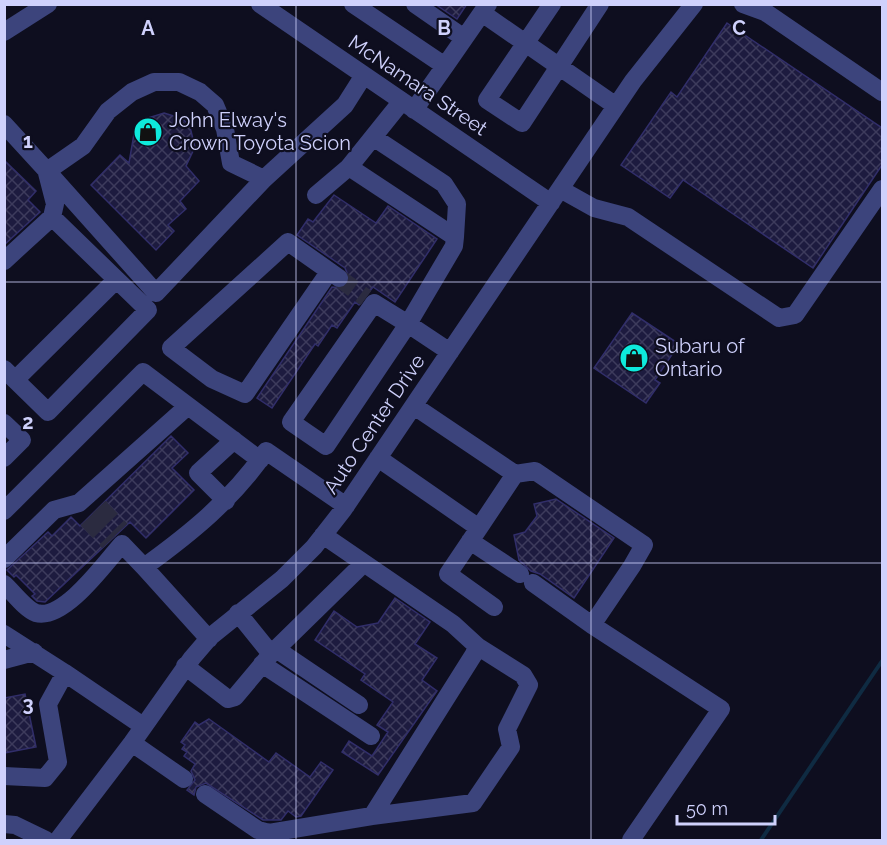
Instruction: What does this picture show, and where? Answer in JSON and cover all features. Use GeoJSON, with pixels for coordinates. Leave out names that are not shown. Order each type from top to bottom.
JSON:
{"type":"FeatureCollection","features":[{"type":"Feature","properties":{"kind":"street"},"geometry":{"type":"LineString","coordinates":[[4,32],[48,4]]}},
{"type":"Feature","properties":{"kind":"street","name":"McNamara Street"},"geometry":{"type":"LineString","coordinates":[[260,4],[408,105],[555,196],[628,217],[771,314],[787,318],[795,315],[882,189]]}},
{"type":"Feature","properties":{"kind":"street"},"geometry":{"type":"LineString","coordinates":[[353,4],[445,66]]}},
{"type":"Feature","properties":{"kind":"street"},"geometry":{"type":"LineString","coordinates":[[415,4],[464,38]]}},
{"type":"Feature","properties":{"kind":"street"},"geometry":{"type":"LineString","coordinates":[[552,4],[487,100],[522,123],[600,4]]}},
{"type":"Feature","properties":{"kind":"street","name":"Auto Center Drive"},"geometry":{"type":"LineString","coordinates":[[58,840],[132,743],[185,666],[209,639],[282,579],[323,535],[346,506],[616,106],[668,35],[694,4]]}},
{"type":"Feature","properties":{"kind":"street"},"geometry":{"type":"LineString","coordinates":[[743,4],[765,12],[882,92]]}},
{"type":"Feature","properties":{"kind":"street"},"geometry":{"type":"LineString","coordinates":[[316,195],[349,167],[373,137],[445,66],[485,9],[526,43],[616,106]]}},
{"type":"Feature","properties":{"kind":"street"},"geometry":{"type":"LineString","coordinates":[[4,124],[156,293],[264,179],[345,105],[363,75]]}},
{"type":"Feature","properties":{"kind":"street"},"geometry":{"type":"LineString","coordinates":[[47,171],[83,146],[108,111],[132,92],[154,82],[179,82],[200,92],[215,105],[225,129],[231,163],[264,179]]}},
{"type":"Feature","properties":{"kind":"street"},"geometry":{"type":"LineString","coordinates":[[373,137],[444,184],[457,204],[454,246],[408,324],[326,446],[291,422],[370,300],[408,324],[450,352]]}},
{"type":"Feature","properties":{"kind":"street"},"geometry":{"type":"LineString","coordinates":[[349,167],[455,237]]}},
{"type":"Feature","properties":{"kind":"street"},"geometry":{"type":"LineString","coordinates":[[4,261],[51,217],[55,204],[47,171]]}},
{"type":"Feature","properties":{"kind":"street"},"geometry":{"type":"LineString","coordinates":[[51,217],[148,310],[48,412],[10,375],[116,280]]}},
{"type":"Feature","properties":{"kind":"street"},"geometry":{"type":"LineString","coordinates":[[288,242],[334,275],[245,394],[212,379],[171,348],[288,242]]}},
{"type":"Feature","properties":{"kind":"street"},"geometry":{"type":"LineString","coordinates":[[4,511],[143,372],[260,460]]}},
{"type":"Feature","properties":{"kind":"street"},"geometry":{"type":"LineString","coordinates":[[4,559],[54,510],[88,510],[188,406]]}},
{"type":"Feature","properties":{"kind":"street"},"geometry":{"type":"LineString","coordinates":[[414,406],[515,474],[535,471],[644,545],[592,625]]}},
{"type":"Feature","properties":{"kind":"street"},"geometry":{"type":"LineString","coordinates":[[4,423],[22,440],[4,458]]}},
{"type":"Feature","properties":{"kind":"street"},"geometry":{"type":"LineString","coordinates":[[226,501],[198,473],[234,440]]}},
{"type":"Feature","properties":{"kind":"street"},"geometry":{"type":"LineString","coordinates":[[144,567],[226,501],[266,451],[346,506]]}},
{"type":"Feature","properties":{"kind":"street"},"geometry":{"type":"LineString","coordinates":[[378,458],[526,578],[592,625],[721,709],[631,840]]}},
{"type":"Feature","properties":{"kind":"street"},"geometry":{"type":"LineString","coordinates":[[494,606],[448,574],[515,474]]}},
{"type":"Feature","properties":{"kind":"street"},"geometry":{"type":"LineString","coordinates":[[206,794],[258,830],[269,833],[372,816],[473,803],[511,747],[507,729],[529,685],[523,675],[477,646],[453,624],[323,535]]}},
{"type":"Feature","properties":{"kind":"street"},"geometry":{"type":"LineString","coordinates":[[4,584],[33,612],[50,611],[70,602],[117,539],[209,639]]}},
{"type":"Feature","properties":{"kind":"street"},"geometry":{"type":"LineString","coordinates":[[185,666],[228,699],[235,697],[270,656],[364,563]]}},
{"type":"Feature","properties":{"kind":"street"},"geometry":{"type":"LineString","coordinates":[[238,613],[270,656],[370,736]]}},
{"type":"Feature","properties":{"kind":"street"},"geometry":{"type":"LineString","coordinates":[[4,634],[143,726]]}},
{"type":"Feature","properties":{"kind":"street"},"geometry":{"type":"LineString","coordinates":[[372,816],[477,646]]}},
{"type":"Feature","properties":{"kind":"street"},"geometry":{"type":"LineString","coordinates":[[4,660],[34,652]]}},
{"type":"Feature","properties":{"kind":"street"},"geometry":{"type":"LineString","coordinates":[[270,656],[359,705]]}},
{"type":"Feature","properties":{"kind":"street"},"geometry":{"type":"LineString","coordinates":[[4,776],[45,778],[58,762],[48,704],[65,673]]}},
{"type":"Feature","properties":{"kind":"street"},"geometry":{"type":"LineString","coordinates":[[132,743],[184,779]]}},
{"type":"Feature","properties":{"kind":"street"},"geometry":{"type":"LineString","coordinates":[[4,824],[15,825],[46,840]]}},
{"type":"Feature","properties":{"kind":"building"},"geometry":{"type":"Polygon","coordinates":[[[435,4],[467,4],[457,19],[435,4]]]}},
{"type":"Feature","properties":{"kind":"building"},"geometry":{"type":"Polygon","coordinates":[[[727,23],[882,128],[882,165],[813,268],[683,180],[670,198],[621,165],[671,92],[677,97],[727,23]]]}},
{"type":"Feature","properties":{"kind":"building"},"geometry":{"type":"Polygon","coordinates":[[[164,113],[183,119],[190,127],[195,147],[186,166],[199,181],[180,201],[186,209],[168,225],[174,231],[156,250],[91,185],[120,155],[129,163],[134,134],[138,126],[145,119],[164,113]]]}},
{"type":"Feature","properties":{"kind":"building"},"geometry":{"type":"Polygon","coordinates":[[[4,160],[36,191],[28,200],[40,212],[4,245],[4,160]]]}},
{"type":"Feature","properties":{"kind":"building"},"geometry":{"type":"Polygon","coordinates":[[[334,195],[376,223],[388,206],[437,239],[395,302],[373,287],[359,305],[355,302],[337,328],[332,325],[318,346],[315,344],[272,408],[257,398],[332,287],[343,288],[350,280],[345,268],[297,235],[308,219],[313,222],[334,195]]]}},
{"type":"Feature","properties":{"kind":"building"},"geometry":{"type":"Polygon","coordinates":[[[632,313],[679,344],[655,380],[660,383],[646,403],[594,368],[632,313]]]}},
{"type":"Feature","properties":{"kind":"building"},"geometry":{"type":"Polygon","coordinates":[[[171,436],[188,453],[172,468],[194,490],[146,538],[130,522],[45,602],[37,601],[32,596],[35,594],[16,575],[14,577],[7,570],[48,532],[52,536],[71,517],[80,526],[171,436]]]}},
{"type":"Feature","properties":{"kind":"building"},"geometry":{"type":"Polygon","coordinates":[[[556,499],[614,538],[574,598],[540,574],[531,571],[519,560],[514,535],[525,532],[537,516],[534,504],[556,499]]]}},
{"type":"Feature","properties":{"kind":"building"},"geometry":{"type":"Polygon","coordinates":[[[395,598],[430,622],[415,644],[437,658],[422,680],[437,691],[378,775],[342,752],[349,741],[372,756],[388,732],[377,725],[393,702],[361,680],[365,674],[315,640],[334,611],[357,627],[378,623],[395,598]]]}},
{"type":"Feature","properties":{"kind":"building"},"geometry":{"type":"Polygon","coordinates":[[[25,694],[36,747],[4,753],[4,698],[25,694]]]}},
{"type":"Feature","properties":{"kind":"building"},"geometry":{"type":"Polygon","coordinates":[[[209,719],[269,762],[276,753],[310,777],[321,762],[333,770],[301,816],[296,817],[288,811],[281,820],[263,820],[206,783],[196,787],[194,795],[187,790],[195,780],[191,771],[195,764],[184,756],[187,752],[182,749],[185,745],[181,742],[195,722],[199,725],[209,719]]]}},
{"type":"Feature","properties":{"kind":"waterway"},"geometry":{"type":"LineString","coordinates":[[761,840],[882,661]]}},
{"type":"Feature","properties":{"kind":"tunnel"},"geometry":{"type":"LineString","coordinates":[[339,278],[366,298]]}},
{"type":"Feature","properties":{"kind":"tunnel"},"geometry":{"type":"LineString","coordinates":[[99,507],[121,530]]}},
{"type":"Feature","properties":{"kind":"tunnel"},"geometry":{"type":"LineString","coordinates":[[87,519],[109,542]]}},
{"type":"Feature","properties":{"kind":"place","name":"John Elway's Crown Toyota Scion"},"geometry":{"type":"Point","coordinates":[148,132]}},
{"type":"Feature","properties":{"kind":"place","name":"Subaru of Ontario"},"geometry":{"type":"Point","coordinates":[634,358]}}]}
